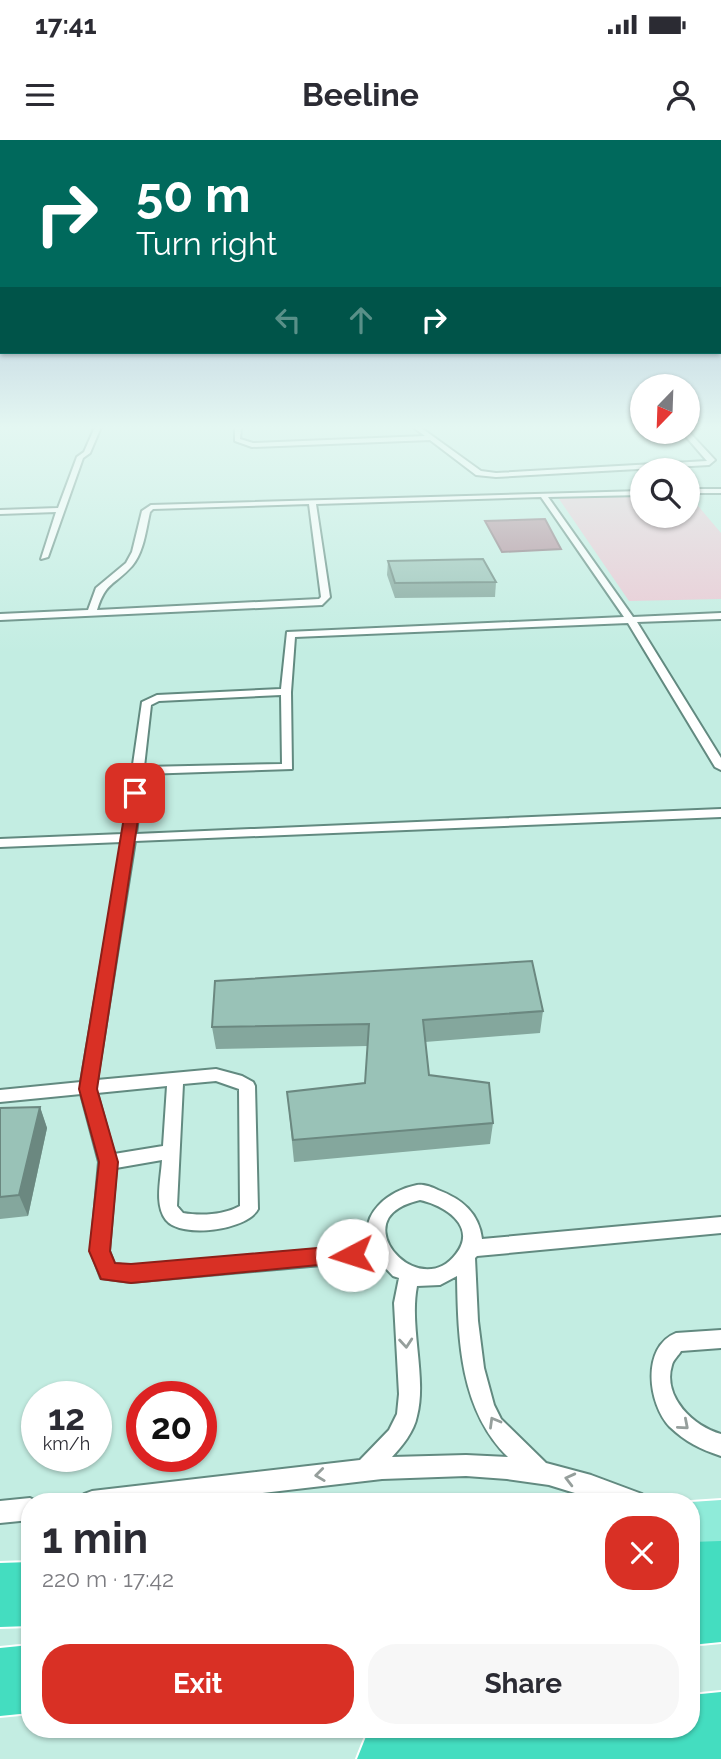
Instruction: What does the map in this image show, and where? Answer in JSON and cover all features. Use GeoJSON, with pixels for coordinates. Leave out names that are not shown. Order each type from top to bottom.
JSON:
{"type":"FeatureCollection","features":[{"type":"Feature","properties":{"kind":"highway"},"geometry":{"type":"LineString","coordinates":[[0,1595],[21,1594]]}},
{"type":"Feature","properties":{"kind":"highway"},"geometry":{"type":"LineString","coordinates":[[700,1612],[721,1610]]}},
{"type":"Feature","properties":{"kind":"highway"},"geometry":{"type":"LineString","coordinates":[[0,1682],[21,1680]]}},
{"type":"Feature","properties":{"kind":"highway"},"geometry":{"type":"LineString","coordinates":[[700,1729],[721,1727]]}},
{"type":"Feature","properties":{"kind":"highway"},"geometry":{"type":"LineString","coordinates":[[392,1759],[608,1738]]}},
{"type":"Feature","properties":{"kind":"main road"},"geometry":{"type":"LineString","coordinates":[[0,1583],[21,1581]]}},
{"type":"Feature","properties":{"kind":"lane"},"geometry":{"type":"LineString","coordinates":[[44,557],[64,503]]}},
{"type":"Feature","properties":{"kind":"lane"},"geometry":{"type":"LineString","coordinates":[[91,614],[99,590],[129,564],[136,552],[148,509],[300,503]]}},
{"type":"Feature","properties":{"kind":"lane"},"geometry":{"type":"LineString","coordinates":[[0,617],[322,602],[326,597],[313,503]]}},
{"type":"Feature","properties":{"kind":"lane"},"geometry":{"type":"LineString","coordinates":[[548,503],[631,620],[721,767]]}},
{"type":"Feature","properties":{"kind":"lane"},"geometry":{"type":"LineString","coordinates":[[0,512],[61,510]]}},
{"type":"Feature","properties":{"kind":"lane"},"geometry":{"type":"LineString","coordinates":[[138,771],[288,767],[286,692],[290,634],[721,616]]}},
{"type":"Feature","properties":{"kind":"lane"},"geometry":{"type":"LineString","coordinates":[[286,692],[150,700],[146,704],[129,838],[88,1089],[108,1162],[100,1251],[108,1272],[131,1274],[380,1252]]}},
{"type":"Feature","properties":{"kind":"lane"},"geometry":{"type":"LineString","coordinates":[[0,843],[721,813]]}},
{"type":"Feature","properties":{"kind":"lane"},"geometry":{"type":"LineString","coordinates":[[0,1096],[216,1075],[236,1080],[247,1086],[249,1209],[244,1215],[235,1219],[185,1222],[173,1216],[168,1207],[175,1080]]}},
{"type":"Feature","properties":{"kind":"lane"},"geometry":{"type":"LineString","coordinates":[[108,1162],[171,1153]]}},
{"type":"Feature","properties":{"kind":"lane"},"geometry":{"type":"LineString","coordinates":[[540,1472],[494,1426],[483,1399],[473,1363],[466,1301],[468,1253],[472,1231],[466,1216],[453,1203],[437,1195],[419,1192],[401,1196],[386,1206],[377,1219],[375,1236],[380,1252],[392,1266],[409,1275],[425,1278],[442,1275],[456,1268],[468,1253],[721,1225]]}},
{"type":"Feature","properties":{"kind":"lane"},"geometry":{"type":"LineString","coordinates":[[365,1470],[396,1437],[407,1416],[409,1394],[404,1303],[409,1275]]}},
{"type":"Feature","properties":{"kind":"lane"},"geometry":{"type":"LineString","coordinates":[[721,1339],[676,1342],[662,1362],[661,1390],[675,1418],[700,1439],[721,1445]]}},
{"type":"Feature","properties":{"kind":"lane"},"geometry":{"type":"LineString","coordinates":[[169,1493],[365,1470],[465,1464],[540,1472],[578,1481],[610,1493]]}},
{"type":"Feature","properties":{"kind":"lane"},"geometry":{"type":"LineString","coordinates":[[0,1512],[21,1510]]}},
{"type":"Feature","properties":{"kind":"shaded area"},"geometry":{"type":"Polygon","coordinates":[[[561,503],[630,503],[630,528],[700,528],[700,508],[721,533],[721,599],[629,601],[561,503]]]}},
{"type":"Feature","properties":{"kind":"shaded area"},"geometry":{"type":"Polygon","coordinates":[[[545,519],[561,549],[502,552],[485,521],[545,519]]]}},
{"type":"Feature","properties":{"kind":"building"},"geometry":{"type":"Polygon","coordinates":[[[483,559],[496,582],[395,583],[388,561],[483,559]]]}},
{"type":"Feature","properties":{"kind":"building"},"geometry":{"type":"Polygon","coordinates":[[[532,961],[543,1011],[423,1020],[429,1075],[489,1083],[493,1123],[293,1140],[287,1092],[365,1083],[369,1024],[212,1027],[215,981],[532,961]]]}},
{"type":"Feature","properties":{"kind":"building"},"geometry":{"type":"Polygon","coordinates":[[[40,1107],[19,1195],[0,1197],[0,1108],[40,1107]]]}},
{"type":"Feature","properties":{"kind":"route"},"geometry":{"type":"LineString","coordinates":[[135,793],[88,1089],[108,1162],[100,1251],[108,1272],[131,1274],[352,1255]]}}]}
